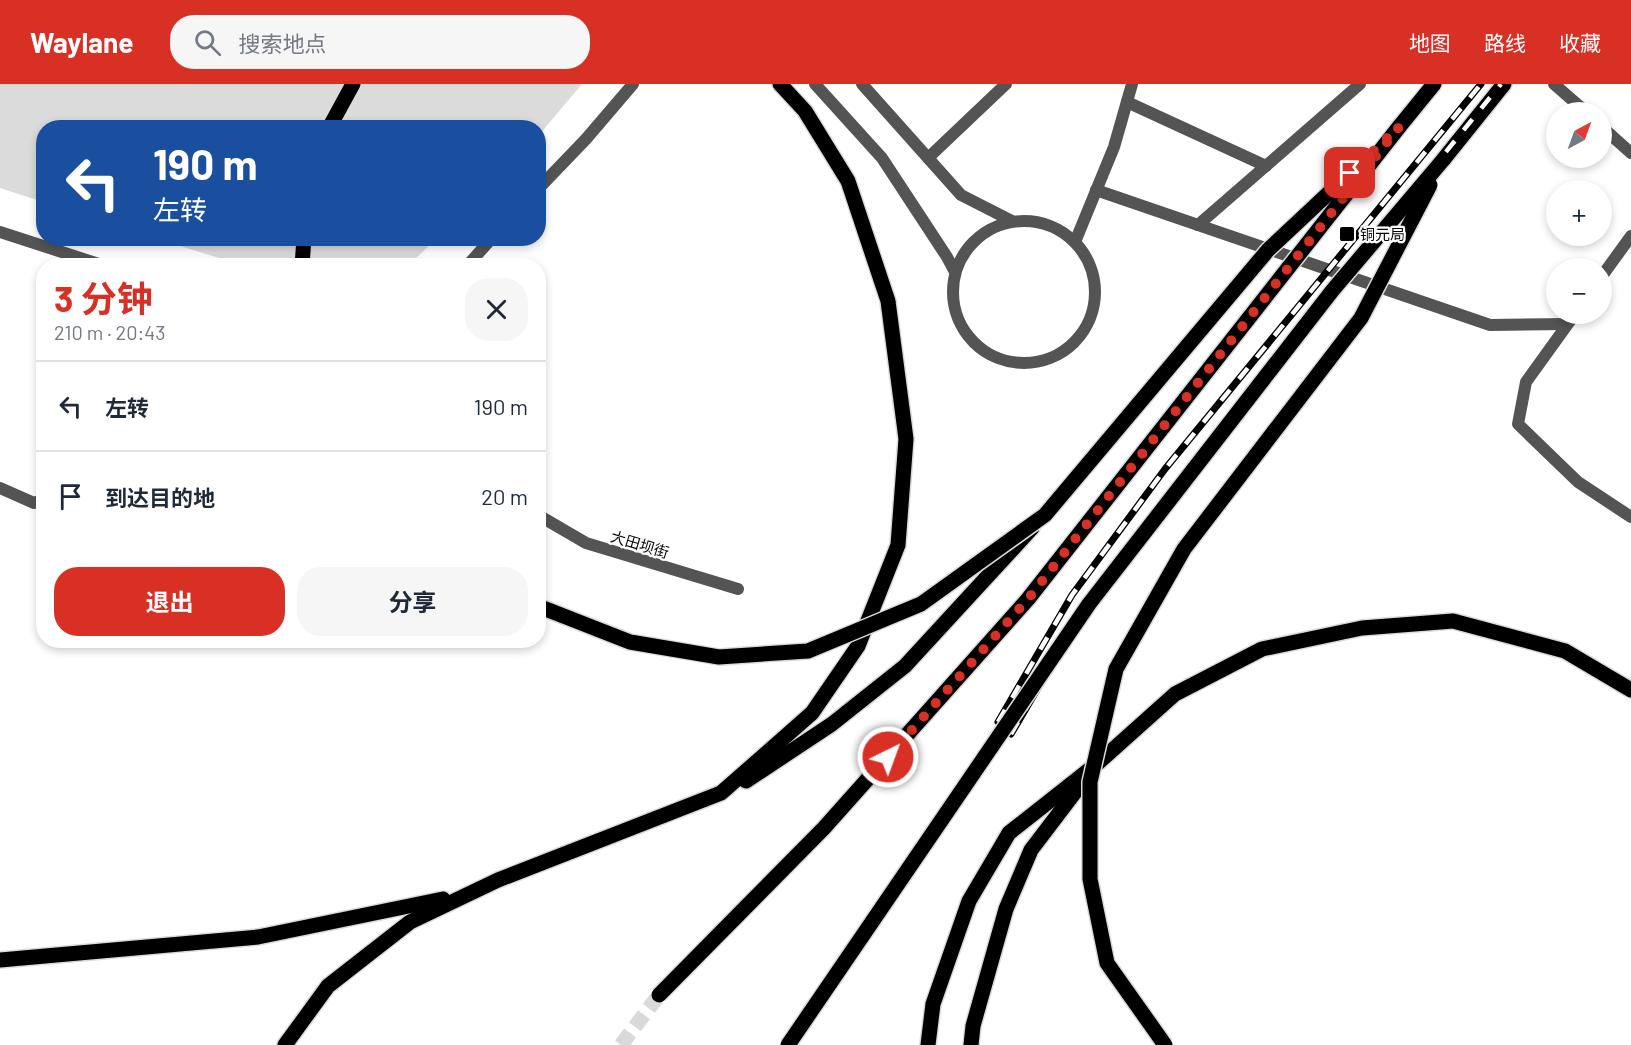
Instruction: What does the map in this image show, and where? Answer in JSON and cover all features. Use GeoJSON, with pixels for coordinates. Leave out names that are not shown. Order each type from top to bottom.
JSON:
{"type":"FeatureCollection","features":[{"type":"Feature","properties":{"kind":"main road"},"geometry":{"type":"LineString","coordinates":[[333,120],[353,84]]}},
{"type":"Feature","properties":{"kind":"main road"},"geometry":{"type":"LineString","coordinates":[[285,1045],[328,987],[411,922],[498,880],[721,793],[812,713],[858,646],[898,545],[906,439],[888,301],[848,181],[805,111],[780,84]]}},
{"type":"Feature","properties":{"kind":"main road"},"geometry":{"type":"LineString","coordinates":[[659,995],[824,828],[1028,599],[1434,84]]}},
{"type":"Feature","properties":{"kind":"main road"},"geometry":{"type":"LineString","coordinates":[[788,1045],[1089,604],[1332,291],[1504,84]]}},
{"type":"Feature","properties":{"kind":"main road"},"geometry":{"type":"LineString","coordinates":[[0,960],[258,937],[512,885],[743,784],[832,724],[905,666],[1045,515],[1268,250],[1399,127]]}},
{"type":"Feature","properties":{"kind":"main road"},"geometry":{"type":"LineString","coordinates":[[1165,1045],[1107,963],[1090,879],[1090,782],[1116,669],[1184,549],[1361,318],[1443,160]]}},
{"type":"Feature","properties":{"kind":"main road"},"geometry":{"type":"LineString","coordinates":[[546,609],[630,642],[720,657],[808,651],[921,604],[1045,515]]}},
{"type":"Feature","properties":{"kind":"main road"},"geometry":{"type":"LineString","coordinates":[[928,1045],[933,1004],[969,901],[1009,833],[1099,762],[1175,694],[1262,649],[1362,628],[1453,621],[1565,651],[1631,690]]}},
{"type":"Feature","properties":{"kind":"main road"},"geometry":{"type":"LineString","coordinates":[[972,1045],[973,1026],[1006,909],[1031,850],[1099,762]]}},
{"type":"Feature","properties":{"kind":"street"},"geometry":{"type":"LineString","coordinates":[[546,181],[586,139],[633,84]]}},
{"type":"Feature","properties":{"kind":"street"},"geometry":{"type":"LineString","coordinates":[[814,84],[882,158],[955,272]]}},
{"type":"Feature","properties":{"kind":"street"},"geometry":{"type":"LineString","coordinates":[[862,84],[961,195],[1012,221]]}},
{"type":"Feature","properties":{"kind":"street"},"geometry":{"type":"LineString","coordinates":[[928,158],[1006,84]]}},
{"type":"Feature","properties":{"kind":"street"},"geometry":{"type":"LineString","coordinates":[[1075,242],[1114,147],[1132,84]]}},
{"type":"Feature","properties":{"kind":"street"},"geometry":{"type":"LineString","coordinates":[[1198,225],[1360,84]]}},
{"type":"Feature","properties":{"kind":"street"},"geometry":{"type":"LineString","coordinates":[[1554,84],[1575,102]]}},
{"type":"Feature","properties":{"kind":"street"},"geometry":{"type":"LineString","coordinates":[[1127,102],[1266,166]]}},
{"type":"Feature","properties":{"kind":"street"},"geometry":{"type":"LineString","coordinates":[[1612,136],[1631,153]]}},
{"type":"Feature","properties":{"kind":"street"},"geometry":{"type":"LineString","coordinates":[[1096,190],[1490,325],[1568,324]]}},
{"type":"Feature","properties":{"kind":"street"},"geometry":{"type":"LineString","coordinates":[[1029,220],[1062,231],[1075,242],[1085,256],[1092,272],[1095,289],[1094,306],[1079,337],[1067,349],[1036,362],[1018,363],[1001,359],[986,352],[972,341],[955,311],[952,294],[955,272],[968,246],[995,226],[1012,221],[1029,220]]}},
{"type":"Feature","properties":{"kind":"street"},"geometry":{"type":"LineString","coordinates":[[0,232],[36,244]]}},
{"type":"Feature","properties":{"kind":"street"},"geometry":{"type":"LineString","coordinates":[[1612,262],[1631,236]]}},
{"type":"Feature","properties":{"kind":"street"},"geometry":{"type":"LineString","coordinates":[[43,246],[80,258]]}},
{"type":"Feature","properties":{"kind":"street"},"geometry":{"type":"LineString","coordinates":[[473,258],[485,246]]}},
{"type":"Feature","properties":{"kind":"street"},"geometry":{"type":"LineString","coordinates":[[1568,324],[1526,382],[1518,424],[1578,482],[1631,517]]}},
{"type":"Feature","properties":{"kind":"street"},"geometry":{"type":"LineString","coordinates":[[0,488],[36,502]]}},
{"type":"Feature","properties":{"kind":"street","name":"大田坝街"},"geometry":{"type":"LineString","coordinates":[[546,520],[586,543],[738,590]]}},
{"type":"Feature","properties":{"kind":"shaded area"},"geometry":{"type":"Polygon","coordinates":[[[0,84],[582,84],[546,127],[546,120],[36,120],[36,200],[0,188],[0,84]]]}},
{"type":"Feature","properties":{"kind":"shaded area"},"geometry":{"type":"Polygon","coordinates":[[[180,246],[429,246],[416,258],[219,258],[180,246]]]}},
{"type":"Feature","properties":{"kind":"tunnel"},"geometry":{"type":"LineString","coordinates":[[621,1045],[659,995]]}},
{"type":"Feature","properties":{"kind":"railway"},"geometry":{"type":"LineString","coordinates":[[998,722],[1072,595],[1165,469],[1481,84]]}},
{"type":"Feature","properties":{"kind":"railway"},"geometry":{"type":"LineString","coordinates":[[1011,734],[1092,596],[1180,479],[1501,84]]}},
{"type":"Feature","properties":{"kind":"place","name":"铜元局"},"geometry":{"type":"Point","coordinates":[1347,234]}},
{"type":"Feature","properties":{"kind":"route"},"geometry":{"type":"LineString","coordinates":[[888,757],[1028,599],[1399,127],[1350,173]]}}]}
